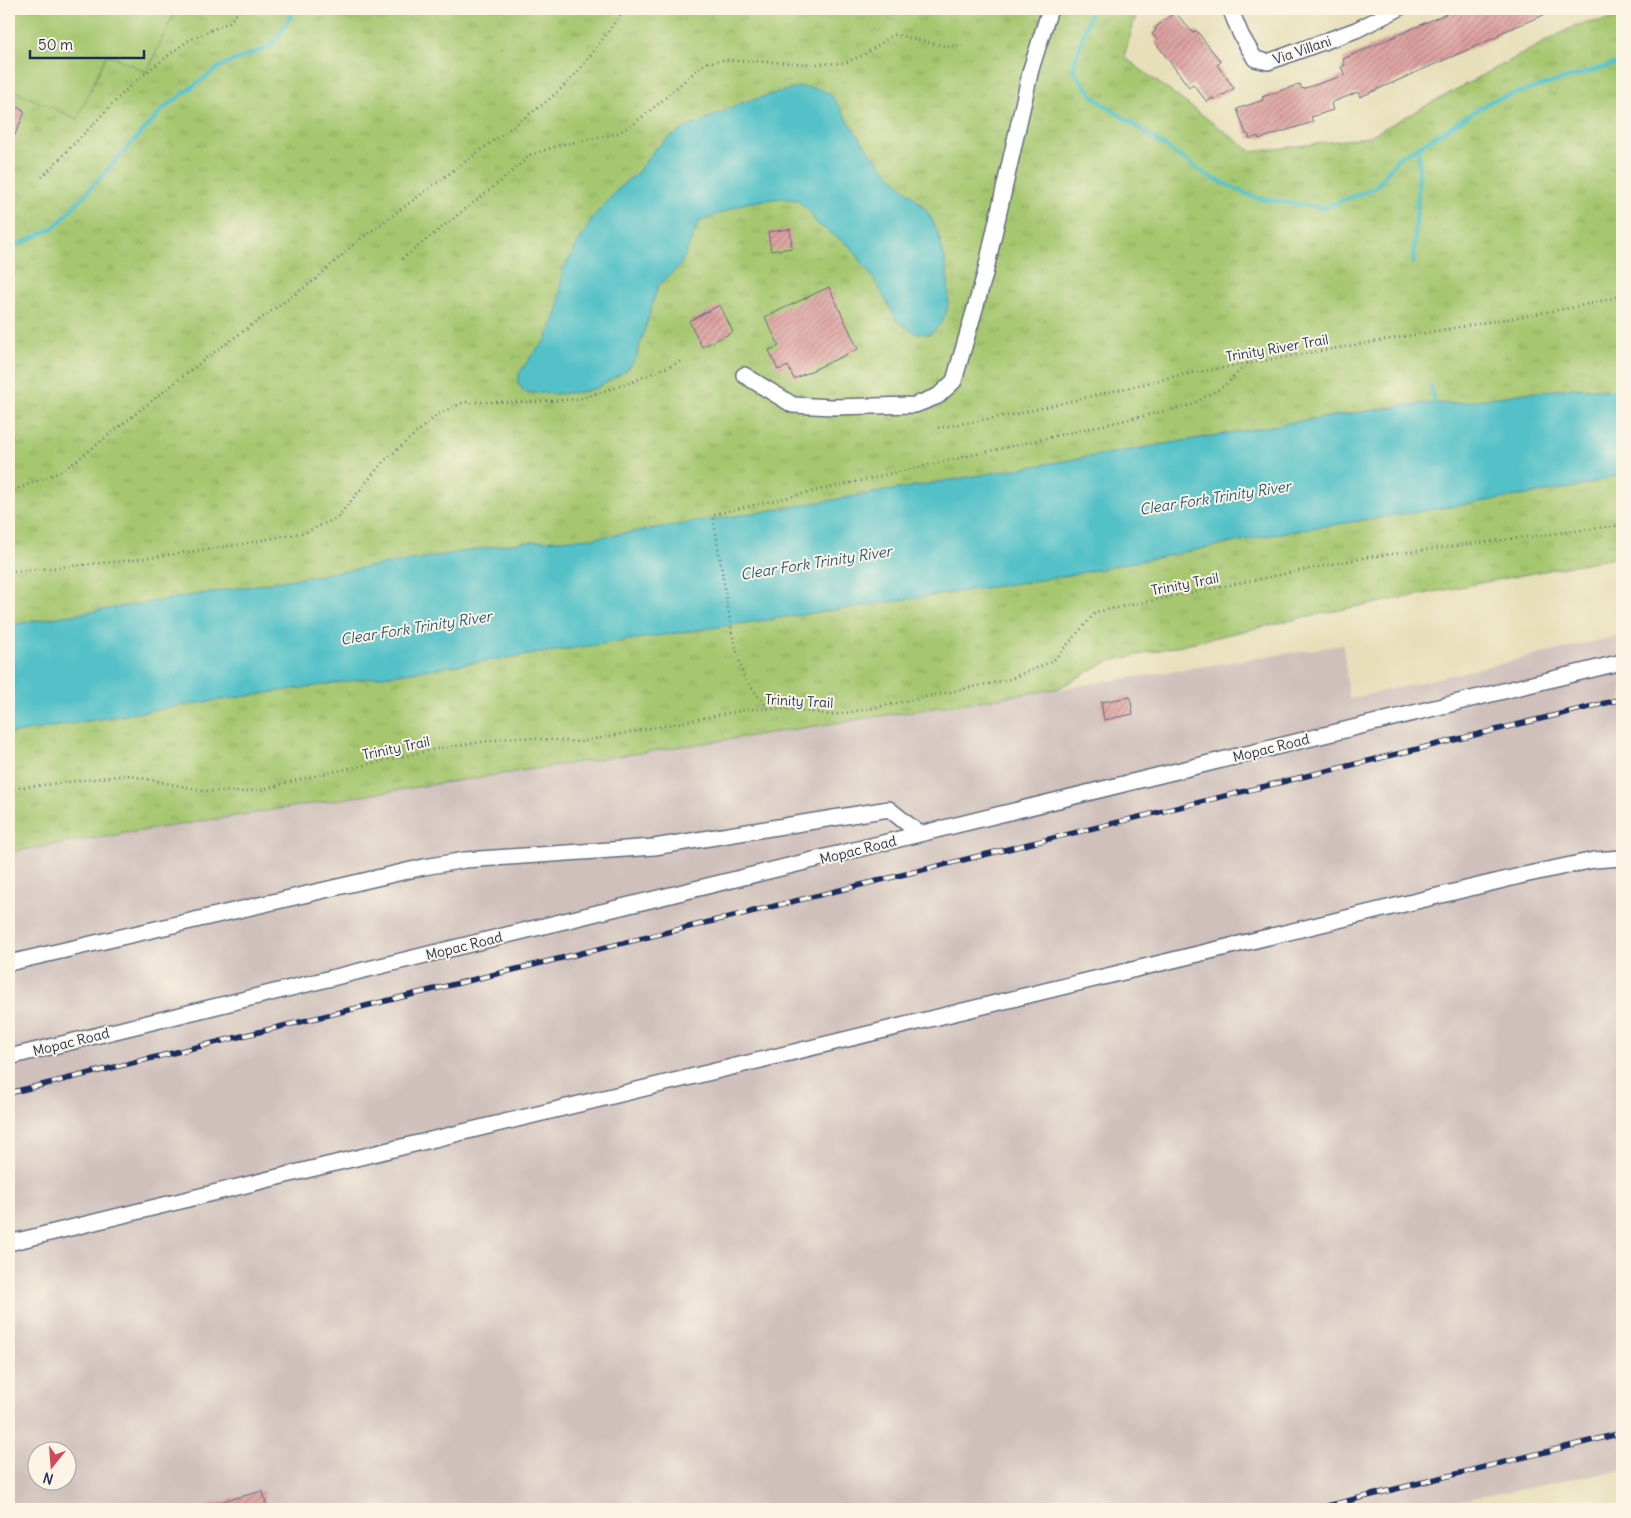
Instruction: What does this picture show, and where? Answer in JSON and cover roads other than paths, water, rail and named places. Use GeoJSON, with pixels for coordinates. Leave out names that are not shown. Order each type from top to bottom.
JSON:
{"type":"FeatureCollection","features":[{"type":"Feature","properties":{"kind":"street"},"geometry":{"type":"LineString","coordinates":[[744,375],[793,405],[832,407],[915,405],[938,396],[954,380],[985,274],[1031,69],[1050,9]]}},
{"type":"Feature","properties":{"kind":"street","name":"Via Villani"},"geometry":{"type":"LineString","coordinates":[[1232,9],[1231,11],[1241,35],[1255,59],[1268,62],[1356,30],[1398,9]]}},
{"type":"Feature","properties":{"kind":"street","name":"Mopac Road"},"geometry":{"type":"LineString","coordinates":[[9,1057],[1622,662]]}},
{"type":"Feature","properties":{"kind":"street","name":"Mopac Road"},"geometry":{"type":"LineString","coordinates":[[9,963],[386,876],[465,860],[654,847],[889,809],[920,834]]}},
{"type":"Feature","properties":{"kind":"street"},"geometry":{"type":"LineString","coordinates":[[9,1243],[1524,875],[1594,860],[1622,858]]}},
{"type":"Feature","properties":{"kind":"water"},"geometry":{"type":"Polygon","coordinates":[[[799,87],[816,88],[831,95],[867,148],[928,213],[938,234],[948,276],[949,290],[946,313],[937,327],[930,334],[915,333],[897,321],[877,284],[851,247],[816,223],[810,212],[797,200],[781,198],[746,203],[699,222],[681,265],[658,286],[636,358],[627,370],[597,388],[582,392],[552,394],[524,392],[518,383],[519,374],[531,356],[546,340],[558,311],[562,271],[593,217],[623,184],[638,172],[654,150],[670,137],[744,102],[799,87]]]}},
{"type":"Feature","properties":{"kind":"water","name":"Clear Fork Trinity River"},"geometry":{"type":"Polygon","coordinates":[[[1572,388],[1622,390],[1622,474],[1577,487],[1281,533],[1060,577],[186,705],[9,734],[9,625],[523,542],[593,538],[779,509],[1313,419],[1417,404],[1459,403],[1572,388]]]}},
{"type":"Feature","properties":{"kind":"waterway"},"geometry":{"type":"LineString","coordinates":[[9,249],[55,227],[165,107],[221,66],[271,46],[296,9]]}},
{"type":"Feature","properties":{"kind":"waterway"},"geometry":{"type":"LineString","coordinates":[[1091,9],[1073,70],[1095,98],[1208,176],[1256,198],[1323,208],[1375,188],[1399,157],[1493,100],[1622,62]]}},
{"type":"Feature","properties":{"kind":"waterway"},"geometry":{"type":"LineString","coordinates":[[1413,263],[1419,176],[1418,147]]}},
{"type":"Feature","properties":{"kind":"waterway"},"geometry":{"type":"LineString","coordinates":[[1431,386],[1435,409]]}},
{"type":"Feature","properties":{"kind":"railway"},"geometry":{"type":"LineString","coordinates":[[9,1093],[1622,699]]}},
{"type":"Feature","properties":{"kind":"railway"},"geometry":{"type":"LineString","coordinates":[[1315,1509],[1622,1433]]}}]}
